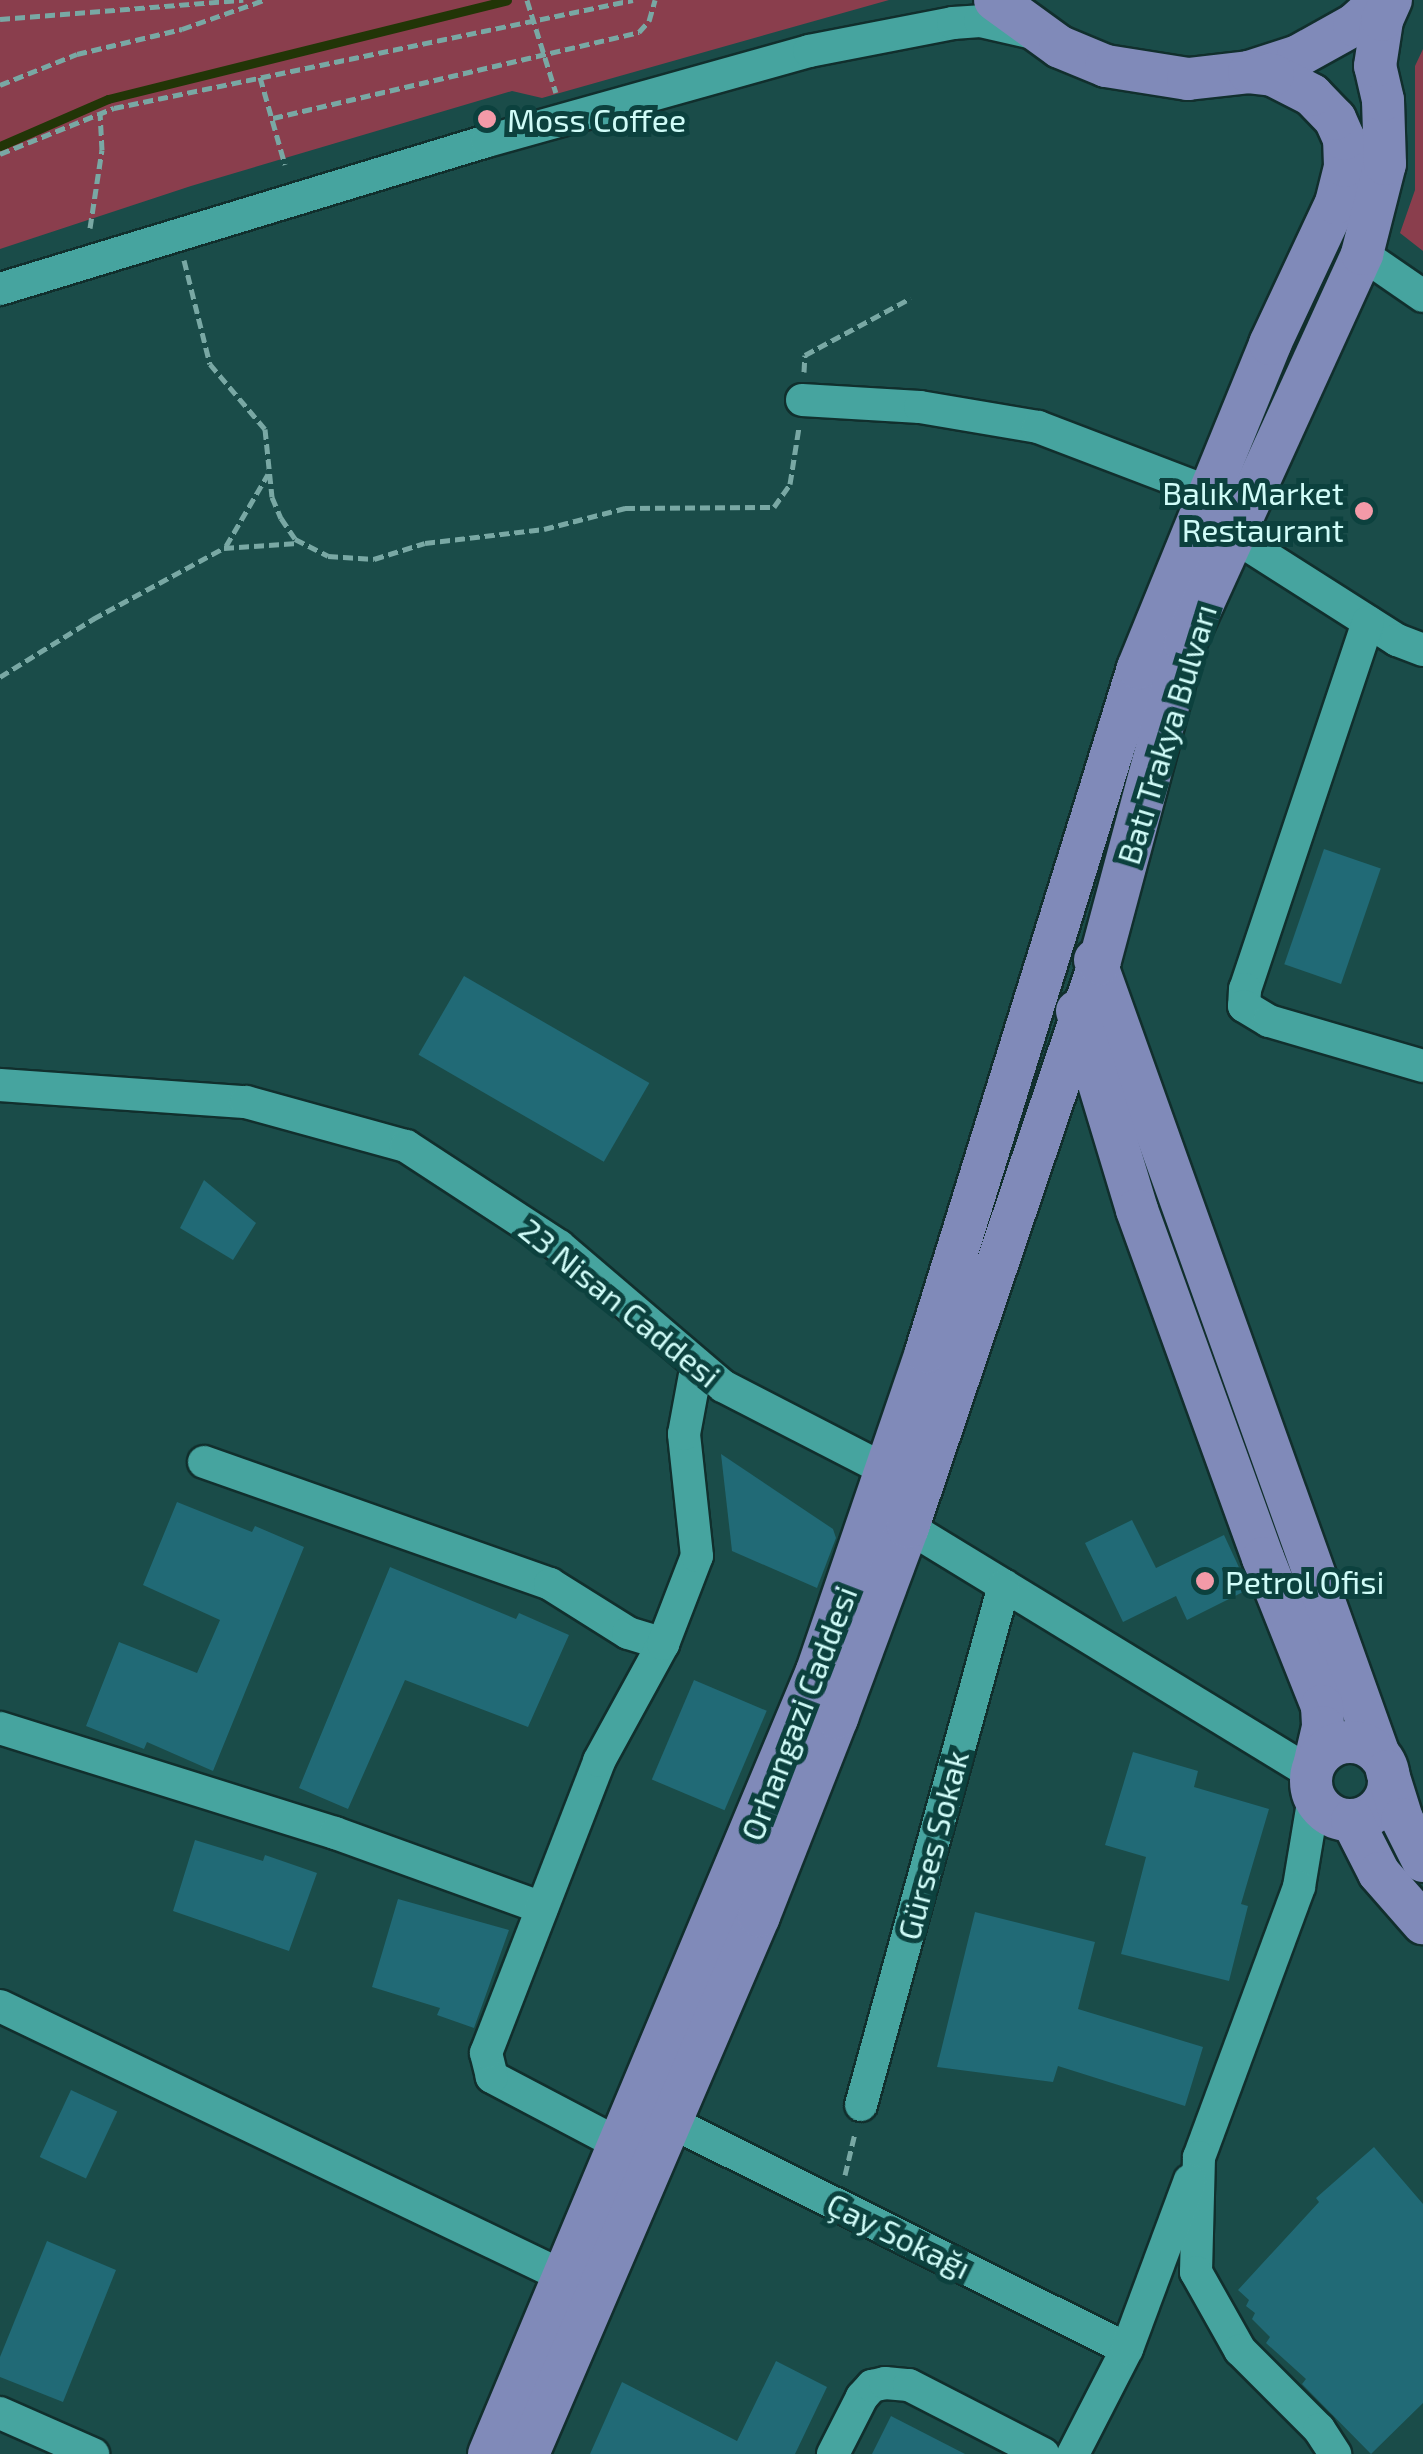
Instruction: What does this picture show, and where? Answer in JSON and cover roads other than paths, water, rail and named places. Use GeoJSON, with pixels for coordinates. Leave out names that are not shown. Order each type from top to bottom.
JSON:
{"type":"FeatureCollection","features":[{"type":"Feature","properties":{"kind":"main road"},"geometry":{"type":"LineString","coordinates":[[994,0],[1038,34],[1106,66],[1142,75],[1188,79],[1249,72],[1298,56],[1354,26],[1382,0]]}},
{"type":"Feature","properties":{"kind":"main road","name":"Batı Trakya Bulvarı"},"geometry":{"type":"LineString","coordinates":[[1080,1018],[1099,964],[1185,643],[1362,254],[1385,164],[1383,100],[1375,66],[1391,0]]}},
{"type":"Feature","properties":{"kind":"main road","name":"Batı Trakya Bulvarı"},"geometry":{"type":"LineString","coordinates":[[1052,951],[1138,668],[1270,344],[1321,241],[1345,166],[1344,138],[1324,106],[1272,75],[1249,72]]}},
{"type":"Feature","properties":{"kind":"main road"},"geometry":{"type":"LineString","coordinates":[[1326,1794],[1322,1706],[1262,1558],[1122,1160],[1080,1018],[1052,951],[1074,949],[1099,964],[1162,1157],[1402,1820],[1423,1860]]}},
{"type":"Feature","properties":{"kind":"main road","name":"Orhangazi Caddesi"},"geometry":{"type":"LineString","coordinates":[[489,2454],[817,1671],[888,1471],[1052,951]]}},
{"type":"Feature","properties":{"kind":"main road","name":"Orhangazi Caddesi"},"geometry":{"type":"LineString","coordinates":[[528,2454],[766,1898],[908,1527],[1080,1018]]}},
{"type":"Feature","properties":{"kind":"main road"},"geometry":{"type":"LineString","coordinates":[[1036,1147],[1050,1130],[1073,1120],[1090,1124],[1122,1160]]}},
{"type":"Feature","properties":{"kind":"main road"},"geometry":{"type":"LineString","coordinates":[[1326,1794],[1374,1811],[1388,1790],[1382,1760],[1369,1747],[1345,1742],[1323,1752],[1326,1794],[1379,1873],[1423,1923]]}},
{"type":"Feature","properties":{"kind":"street"},"geometry":{"type":"LineString","coordinates":[[810,51],[897,17],[920,0]]}},
{"type":"Feature","properties":{"kind":"street"},"geometry":{"type":"LineString","coordinates":[[0,289],[468,147],[810,51],[953,22],[980,21],[1038,34]]}},
{"type":"Feature","properties":{"kind":"street"},"geometry":{"type":"LineString","coordinates":[[1362,254],[1423,296]]}},
{"type":"Feature","properties":{"kind":"street"},"geometry":{"type":"LineString","coordinates":[[802,400],[920,407],[1038,428],[1208,492]]}},
{"type":"Feature","properties":{"kind":"street"},"geometry":{"type":"LineString","coordinates":[[1232,535],[1368,622],[1423,650]]}},
{"type":"Feature","properties":{"kind":"street"},"geometry":{"type":"LineString","coordinates":[[1368,622],[1244,989],[1244,1006],[1269,1021],[1423,1066]]}},
{"type":"Feature","properties":{"kind":"street","name":"23 Nisan Caddesi"},"geometry":{"type":"LineString","coordinates":[[0,1086],[246,1102],[406,1146],[559,1246],[723,1386],[888,1471]]}},
{"type":"Feature","properties":{"kind":"street"},"geometry":{"type":"LineString","coordinates":[[619,2144],[492,2077],[486,2053],[599,1761],[664,1644],[697,1556],[684,1434],[697,1364]]}},
{"type":"Feature","properties":{"kind":"street"},"geometry":{"type":"LineString","coordinates":[[204,1462],[550,1584],[628,1632],[664,1644]]}},
{"type":"Feature","properties":{"kind":"street"},"geometry":{"type":"LineString","coordinates":[[908,1527],[1326,1794],[1299,1887],[1127,2349],[1074,2454]]}},
{"type":"Feature","properties":{"kind":"street","name":"Gürses Sokak"},"geometry":{"type":"LineString","coordinates":[[861,2105],[1004,1585]]}},
{"type":"Feature","properties":{"kind":"street"},"geometry":{"type":"LineString","coordinates":[[0,1728],[335,1833],[542,1908]]}},
{"type":"Feature","properties":{"kind":"street"},"geometry":{"type":"LineString","coordinates":[[0,2006],[564,2277]]}},
{"type":"Feature","properties":{"kind":"street","name":"Çay Sokağı"},"geometry":{"type":"LineString","coordinates":[[671,2122],[1127,2349]]}},
{"type":"Feature","properties":{"kind":"street"},"geometry":{"type":"LineString","coordinates":[[1199,2157],[1196,2272],[1240,2350],[1320,2446]]}},
{"type":"Feature","properties":{"kind":"street"},"geometry":{"type":"LineString","coordinates":[[833,2454],[862,2397],[872,2386],[885,2383],[909,2385],[1043,2454]]}},
{"type":"Feature","properties":{"kind":"street"},"geometry":{"type":"LineString","coordinates":[[0,2413],[92,2454]]}},
{"type":"Feature","properties":{"kind":"waterway"},"geometry":{"type":"LineString","coordinates":[[0,146],[108,99],[507,0]]}},
{"type":"Feature","properties":{"kind":"place","name":"Moss Coffee"},"geometry":{"type":"Point","coordinates":[487,119]}},
{"type":"Feature","properties":{"kind":"place","name":"Balık Market Restaurant"},"geometry":{"type":"Point","coordinates":[1364,511]}},
{"type":"Feature","properties":{"kind":"place","name":"Petrol Ofisi"},"geometry":{"type":"Point","coordinates":[1205,1581]}}]}
